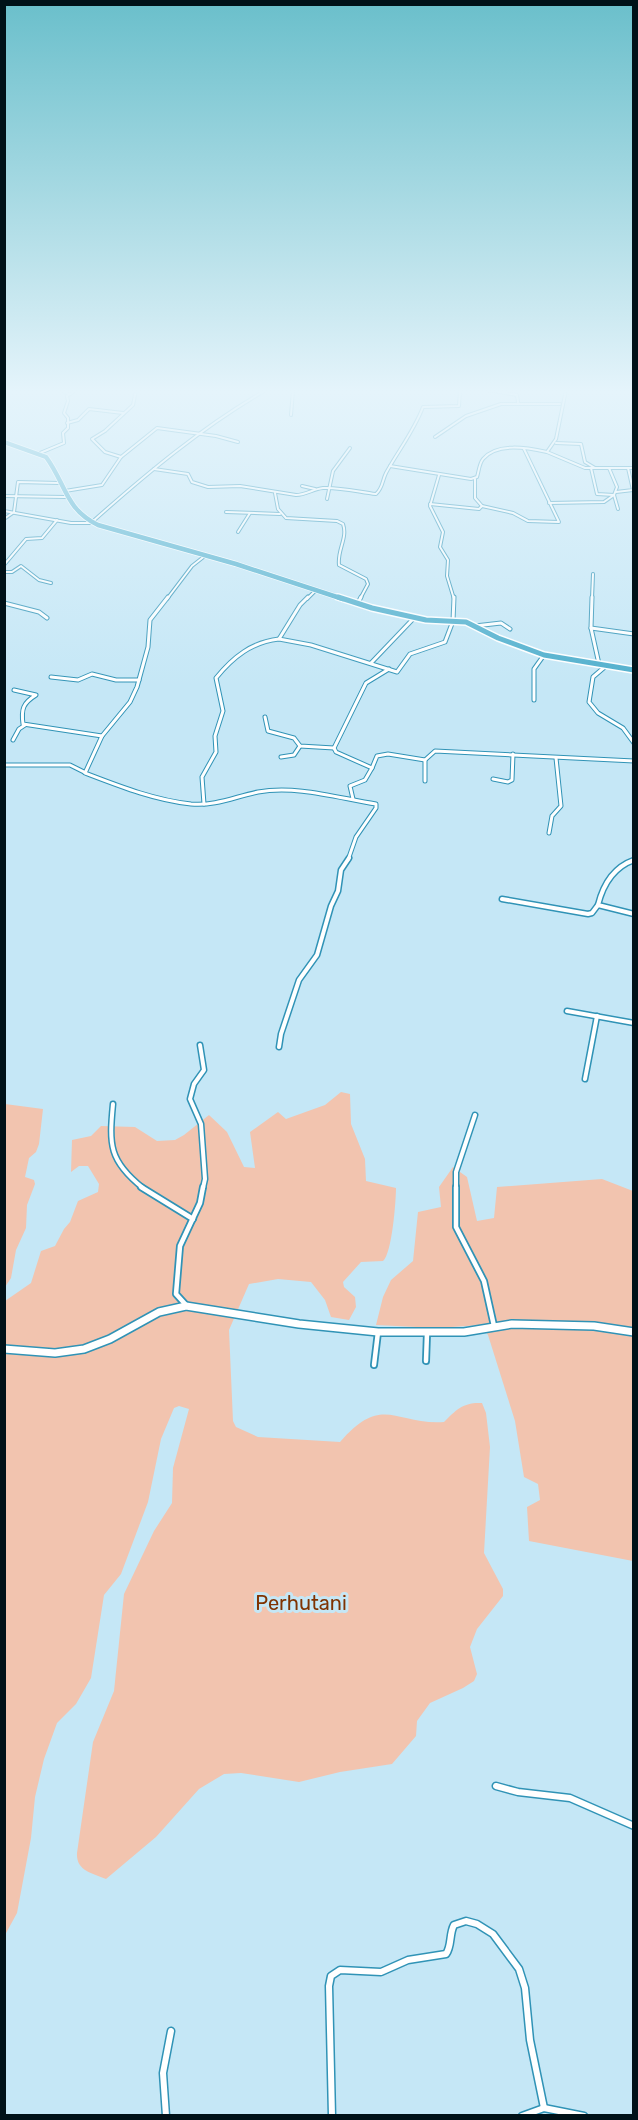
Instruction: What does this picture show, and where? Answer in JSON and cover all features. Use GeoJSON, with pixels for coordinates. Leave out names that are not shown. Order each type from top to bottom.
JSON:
{"type":"FeatureCollection","features":[{"type":"Feature","properties":{"kind":"highway"},"geometry":{"type":"LineString","coordinates":[[63,491],[65,497],[91,523],[206,555],[315,591],[414,618],[466,622],[498,638],[544,655],[633,670]]}},
{"type":"Feature","properties":{"kind":"street"},"geometry":{"type":"LineString","coordinates":[[4,519],[14,512],[17,489]]}},
{"type":"Feature","properties":{"kind":"street"},"geometry":{"type":"LineString","coordinates":[[63,491],[78,489]]}},
{"type":"Feature","properties":{"kind":"street"},"geometry":{"type":"LineString","coordinates":[[4,511],[91,523],[131,489]]}},
{"type":"Feature","properties":{"kind":"street"},"geometry":{"type":"LineString","coordinates":[[254,489],[304,495],[316,489]]}},
{"type":"Feature","properties":{"kind":"street"},"geometry":{"type":"LineString","coordinates":[[327,499],[330,489]]}},
{"type":"Feature","properties":{"kind":"street"},"geometry":{"type":"LineString","coordinates":[[337,489],[378,494],[380,489]]}},
{"type":"Feature","properties":{"kind":"street"},"geometry":{"type":"LineString","coordinates":[[430,504],[436,489]]}},
{"type":"Feature","properties":{"kind":"street"},"geometry":{"type":"LineString","coordinates":[[475,489],[475,498],[482,506],[513,513],[528,522],[559,522],[552,513],[544,489]]}},
{"type":"Feature","properties":{"kind":"street"},"geometry":{"type":"LineString","coordinates":[[596,489],[598,495],[615,494],[633,489]]}},
{"type":"Feature","properties":{"kind":"street"},"geometry":{"type":"LineString","coordinates":[[616,489],[615,494],[618,509]]}},
{"type":"Feature","properties":{"kind":"street"},"geometry":{"type":"LineString","coordinates":[[274,493],[280,514]]}},
{"type":"Feature","properties":{"kind":"street"},"geometry":{"type":"LineString","coordinates":[[549,503],[604,502],[615,494]]}},
{"type":"Feature","properties":{"kind":"street"},"geometry":{"type":"LineString","coordinates":[[4,496],[65,497]]}},
{"type":"Feature","properties":{"kind":"street"},"geometry":{"type":"LineString","coordinates":[[430,504],[472,510],[482,506]]}},
{"type":"Feature","properties":{"kind":"street"},"geometry":{"type":"LineString","coordinates":[[204,804],[202,777],[216,752],[214,736],[223,711],[216,678],[233,657],[268,641],[279,639],[311,645],[398,672],[410,654],[444,642],[453,621],[455,601],[447,576],[448,562],[440,547],[443,534],[430,504]]}},
{"type":"Feature","properties":{"kind":"street"},"geometry":{"type":"LineString","coordinates":[[226,512],[280,514],[287,519],[337,521],[343,524],[346,531],[338,555],[339,565],[366,579],[368,584],[358,603]]}},
{"type":"Feature","properties":{"kind":"street"},"geometry":{"type":"LineString","coordinates":[[238,532],[250,513]]}},
{"type":"Feature","properties":{"kind":"street"},"geometry":{"type":"LineString","coordinates":[[4,565],[26,539],[42,538],[57,520]]}},
{"type":"Feature","properties":{"kind":"street"},"geometry":{"type":"LineString","coordinates":[[85,773],[102,736],[130,702],[139,680],[148,646],[150,620],[192,566],[206,555]]}},
{"type":"Feature","properties":{"kind":"street"},"geometry":{"type":"LineString","coordinates":[[4,572],[12,572],[22,566],[39,580],[51,583]]}},
{"type":"Feature","properties":{"kind":"street"},"geometry":{"type":"LineString","coordinates":[[593,574],[591,628],[600,664]]}},
{"type":"Feature","properties":{"kind":"street"},"geometry":{"type":"LineString","coordinates":[[279,639],[300,605],[315,591]]}},
{"type":"Feature","properties":{"kind":"street"},"geometry":{"type":"LineString","coordinates":[[4,603],[39,612],[47,618]]}},
{"type":"Feature","properties":{"kind":"street"},"geometry":{"type":"LineString","coordinates":[[371,663],[414,618]]}},
{"type":"Feature","properties":{"kind":"street"},"geometry":{"type":"LineString","coordinates":[[475,626],[501,623],[510,629]]}},
{"type":"Feature","properties":{"kind":"street"},"geometry":{"type":"LineString","coordinates":[[591,628],[633,634]]}},
{"type":"Feature","properties":{"kind":"street"},"geometry":{"type":"LineString","coordinates":[[534,700],[534,669],[544,655]]}},
{"type":"Feature","properties":{"kind":"street"},"geometry":{"type":"LineString","coordinates":[[607,665],[593,677],[590,705],[598,713],[623,728],[633,743]]}},
{"type":"Feature","properties":{"kind":"street"},"geometry":{"type":"LineString","coordinates":[[334,748],[366,683],[389,669]]}},
{"type":"Feature","properties":{"kind":"street"},"geometry":{"type":"LineString","coordinates":[[51,677],[78,680],[92,674],[116,680],[139,680]]}},
{"type":"Feature","properties":{"kind":"street"},"geometry":{"type":"LineString","coordinates":[[14,690],[36,695],[25,702],[21,711],[22,723],[102,736]]}},
{"type":"Feature","properties":{"kind":"street"},"geometry":{"type":"LineString","coordinates":[[265,717],[268,730],[294,738],[300,746],[334,748]]}},
{"type":"Feature","properties":{"kind":"street"},"geometry":{"type":"LineString","coordinates":[[13,740],[26,724]]}},
{"type":"Feature","properties":{"kind":"street"},"geometry":{"type":"LineString","coordinates":[[281,757],[293,756],[300,746]]}},
{"type":"Feature","properties":{"kind":"street"},"geometry":{"type":"LineString","coordinates":[[334,748],[336,752],[372,768]]}},
{"type":"Feature","properties":{"kind":"street"},"geometry":{"type":"LineString","coordinates":[[425,781],[425,760],[435,751],[633,761]]}},
{"type":"Feature","properties":{"kind":"street"},"geometry":{"type":"LineString","coordinates":[[353,799],[350,786],[365,780],[377,756],[381,754],[425,760]]}},
{"type":"Feature","properties":{"kind":"street"},"geometry":{"type":"LineString","coordinates":[[493,779],[512,780],[513,754]]}},
{"type":"Feature","properties":{"kind":"street"},"geometry":{"type":"LineString","coordinates":[[549,833],[552,816],[560,810],[561,806],[556,758]]}},
{"type":"Feature","properties":{"kind":"street"},"geometry":{"type":"LineString","coordinates":[[4,765],[78,766],[85,773],[160,799],[204,804],[229,802],[258,792],[289,790],[374,802],[376,808],[356,837],[348,860],[341,870],[338,891],[331,906],[325,932],[316,955],[299,980],[279,1047]]}},
{"type":"Feature","properties":{"kind":"street"},"geometry":{"type":"LineString","coordinates":[[502,899],[584,914],[592,913],[598,905],[607,882],[621,866],[633,860]]}},
{"type":"Feature","properties":{"kind":"street"},"geometry":{"type":"LineString","coordinates":[[598,905],[633,914]]}},
{"type":"Feature","properties":{"kind":"street"},"geometry":{"type":"LineString","coordinates":[[567,1011],[633,1023]]}},
{"type":"Feature","properties":{"kind":"street"},"geometry":{"type":"LineString","coordinates":[[585,1079],[597,1016]]}},
{"type":"Feature","properties":{"kind":"street"},"geometry":{"type":"LineString","coordinates":[[186,1306],[177,1298],[176,1283],[180,1246],[200,1203],[206,1167],[201,1120],[192,1108],[190,1099],[194,1084],[204,1070],[200,1045]]}},
{"type":"Feature","properties":{"kind":"street"},"geometry":{"type":"LineString","coordinates":[[112,1104],[111,1146],[119,1162],[157,1200],[193,1219]]}},
{"type":"Feature","properties":{"kind":"street"},"geometry":{"type":"LineString","coordinates":[[475,1115],[456,1172],[456,1227],[484,1281],[494,1327]]}},
{"type":"Feature","properties":{"kind":"street"},"geometry":{"type":"LineString","coordinates":[[4,1349],[54,1352],[85,1349],[157,1313],[186,1306],[299,1324],[378,1332],[464,1332],[512,1324],[547,1327],[580,1325],[633,1332]]}},
{"type":"Feature","properties":{"kind":"street"},"geometry":{"type":"LineString","coordinates":[[374,1365],[378,1332]]}},
{"type":"Feature","properties":{"kind":"street"},"geometry":{"type":"LineString","coordinates":[[426,1333],[426,1360]]}},
{"type":"Feature","properties":{"kind":"street"},"geometry":{"type":"LineString","coordinates":[[496,1786],[518,1792],[570,1798],[633,1826]]}},
{"type":"Feature","properties":{"kind":"street"},"geometry":{"type":"LineString","coordinates":[[332,2115],[329,1986],[331,1976],[340,1970],[381,1972],[408,1960],[446,1954],[450,1932],[454,1925],[466,1921],[477,1924],[493,1934],[522,1974],[530,2040],[544,2108]]}},
{"type":"Feature","properties":{"kind":"street"},"geometry":{"type":"LineString","coordinates":[[166,2115],[162,2072],[171,2031]]}},
{"type":"Feature","properties":{"kind":"street"},"geometry":{"type":"LineString","coordinates":[[522,2115],[544,2108],[584,2115]]}},
{"type":"Feature","properties":{"kind":"green space","name":"Perhutani"},"geometry":{"type":"Polygon","coordinates":[[[341,1092],[350,1094],[351,1124],[365,1159],[366,1181],[396,1188],[389,1248],[383,1261],[361,1262],[343,1282],[344,1287],[355,1297],[356,1307],[349,1320],[331,1317],[325,1300],[311,1282],[278,1279],[249,1284],[229,1330],[233,1421],[236,1427],[258,1437],[340,1442],[355,1427],[379,1415],[427,1422],[444,1422],[465,1405],[482,1403],[486,1413],[490,1447],[484,1553],[503,1589],[503,1596],[477,1629],[470,1647],[477,1674],[474,1681],[463,1688],[430,1703],[417,1721],[416,1736],[392,1764],[340,1772],[299,1782],[241,1773],[224,1774],[199,1789],[156,1837],[106,1879],[82,1868],[77,1859],[77,1853],[93,1742],[114,1691],[124,1594],[154,1531],[172,1503],[173,1468],[189,1409],[179,1406],[174,1408],[161,1439],[148,1502],[121,1574],[104,1595],[91,1678],[76,1704],[57,1723],[44,1759],[35,1797],[31,1838],[17,1913],[5,1935],[5,1301],[31,1283],[41,1251],[55,1246],[70,1222],[78,1201],[98,1192],[99,1184],[88,1166],[79,1166],[71,1172],[72,1140],[91,1136],[101,1126],[135,1127],[157,1141],[175,1140],[209,1115],[227,1132],[244,1167],[255,1168],[250,1132],[278,1112],[286,1119],[325,1105],[341,1092]]]}},
{"type":"Feature","properties":{"kind":"green space"},"geometry":{"type":"Polygon","coordinates":[[[5,1104],[43,1109],[39,1144],[36,1152],[29,1158],[25,1177],[34,1180],[35,1184],[27,1205],[26,1228],[16,1250],[11,1278],[5,1287],[5,1104]]]}},
{"type":"Feature","properties":{"kind":"green space"},"geometry":{"type":"Polygon","coordinates":[[[453,1167],[467,1177],[477,1221],[494,1218],[497,1187],[602,1179],[633,1191],[633,1561],[529,1541],[527,1507],[540,1500],[538,1484],[524,1477],[515,1421],[488,1335],[481,1325],[437,1328],[376,1325],[383,1297],[391,1280],[413,1261],[418,1212],[441,1207],[439,1187],[453,1167]]]}}]}
